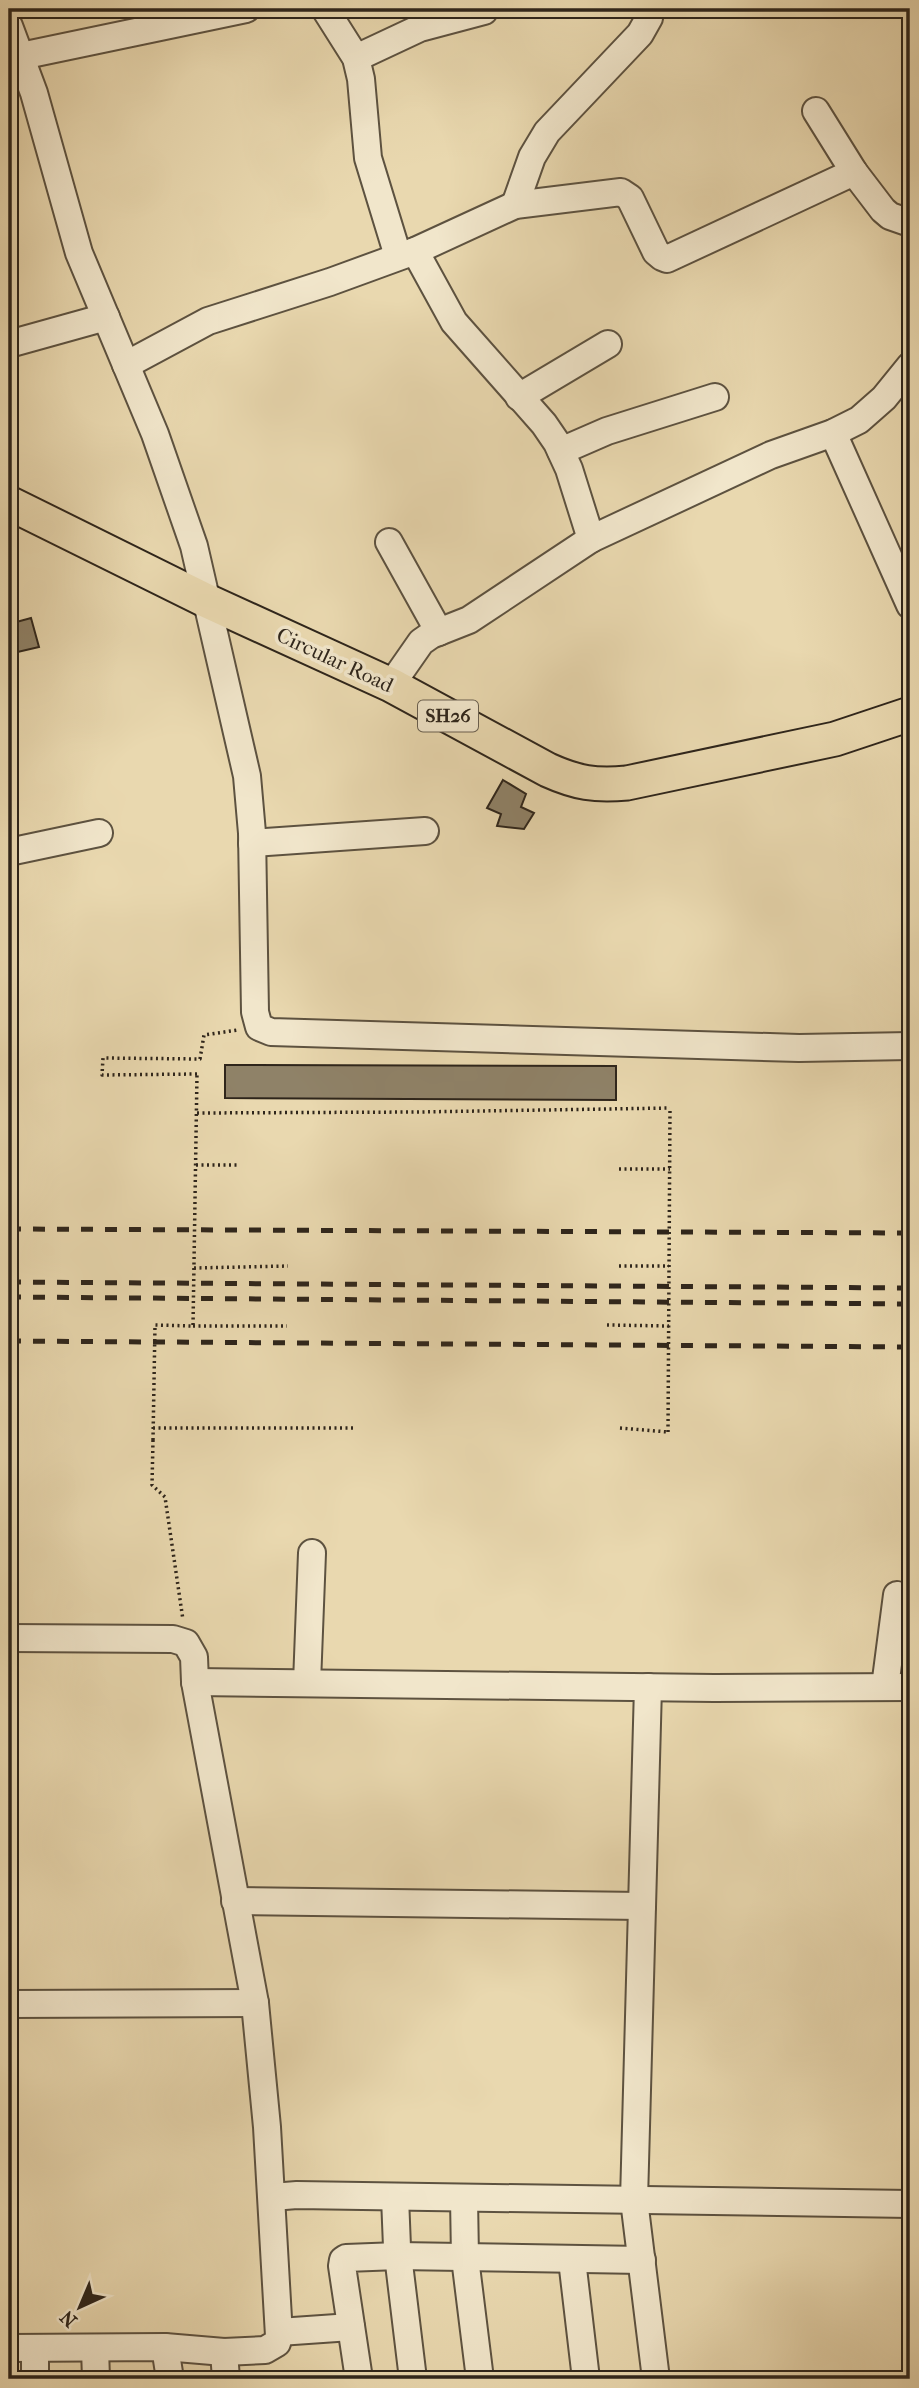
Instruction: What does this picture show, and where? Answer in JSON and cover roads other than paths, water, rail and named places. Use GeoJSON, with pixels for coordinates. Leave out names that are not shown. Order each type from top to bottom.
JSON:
{"type":"FeatureCollection","features":[{"type":"Feature","properties":{"kind":"main road","name":"Circular Road"},"geometry":{"type":"LineString","coordinates":[[12,508],[391,685],[548,770],[572,780],[600,785],[627,783],[835,739],[910,714]]}},
{"type":"Feature","properties":{"kind":"street"},"geometry":{"type":"LineString","coordinates":[[21,56],[192,14],[246,9]]}},
{"type":"Feature","properties":{"kind":"street"},"geometry":{"type":"LineString","coordinates":[[325,9],[356,58],[361,79],[368,158],[407,254],[454,322],[544,424],[561,451],[591,539]]}},
{"type":"Feature","properties":{"kind":"street"},"geometry":{"type":"LineString","coordinates":[[515,205],[537,146],[547,132],[640,34],[649,18],[650,9]]}},
{"type":"Feature","properties":{"kind":"street"},"geometry":{"type":"LineString","coordinates":[[356,58],[420,28],[484,10]]}},
{"type":"Feature","properties":{"kind":"street"},"geometry":{"type":"LineString","coordinates":[[9,26],[34,93],[79,253],[176,490],[194,545],[247,776],[252,843],[255,1012],[259,1027],[271,1032],[800,1048],[910,1046]]}},
{"type":"Feature","properties":{"kind":"street"},"geometry":{"type":"LineString","coordinates":[[816,111],[853,172],[883,209],[898,220],[910,223]]}},
{"type":"Feature","properties":{"kind":"street"},"geometry":{"type":"LineString","coordinates":[[126,365],[208,321],[407,254],[515,205],[621,192],[631,198],[656,252],[667,258],[853,172]]}},
{"type":"Feature","properties":{"kind":"street"},"geometry":{"type":"LineString","coordinates":[[9,344],[106,317]]}},
{"type":"Feature","properties":{"kind":"street"},"geometry":{"type":"LineString","coordinates":[[519,397],[608,344]]}},
{"type":"Feature","properties":{"kind":"street"},"geometry":{"type":"LineString","coordinates":[[391,685],[421,642],[469,620],[591,539],[771,455],[833,433],[859,420],[884,398],[910,366]]}},
{"type":"Feature","properties":{"kind":"street"},"geometry":{"type":"LineString","coordinates":[[561,451],[607,430],[715,397]]}},
{"type":"Feature","properties":{"kind":"street"},"geometry":{"type":"LineString","coordinates":[[833,433],[910,605]]}},
{"type":"Feature","properties":{"kind":"street"},"geometry":{"type":"LineString","coordinates":[[389,542],[439,632]]}},
{"type":"Feature","properties":{"kind":"street"},"geometry":{"type":"LineString","coordinates":[[252,843],[425,831]]}},
{"type":"Feature","properties":{"kind":"street"},"geometry":{"type":"LineString","coordinates":[[9,852],[99,834]]}},
{"type":"Feature","properties":{"kind":"street"},"geometry":{"type":"LineString","coordinates":[[307,1683],[312,1553]]}},
{"type":"Feature","properties":{"kind":"street"},"geometry":{"type":"LineString","coordinates":[[195,1682],[898,1687],[897,1595]]}},
{"type":"Feature","properties":{"kind":"street"},"geometry":{"type":"LineString","coordinates":[[9,1637],[173,1639],[186,1643],[194,1657],[195,1682],[255,2003],[267,2126],[279,2332],[276,2343],[265,2350],[224,2352],[165,2347],[22,2348],[35,2379]]}},
{"type":"Feature","properties":{"kind":"street"},"geometry":{"type":"LineString","coordinates":[[648,1687],[634,2200],[656,2379]]}},
{"type":"Feature","properties":{"kind":"street"},"geometry":{"type":"LineString","coordinates":[[235,1901],[642,1906]]}},
{"type":"Feature","properties":{"kind":"street"},"geometry":{"type":"LineString","coordinates":[[9,2004],[255,2003]]}},
{"type":"Feature","properties":{"kind":"street"},"geometry":{"type":"LineString","coordinates":[[272,2197],[297,2195],[910,2204]]}},
{"type":"Feature","properties":{"kind":"street"},"geometry":{"type":"LineString","coordinates":[[395,2197],[398,2256],[413,2379]]}},
{"type":"Feature","properties":{"kind":"street"},"geometry":{"type":"LineString","coordinates":[[464,2198],[465,2258],[480,2379]]}},
{"type":"Feature","properties":{"kind":"street"},"geometry":{"type":"LineString","coordinates":[[359,2379],[343,2260],[398,2256],[642,2260]]}},
{"type":"Feature","properties":{"kind":"street"},"geometry":{"type":"LineString","coordinates":[[572,2260],[586,2379]]}},
{"type":"Feature","properties":{"kind":"street"},"geometry":{"type":"LineString","coordinates":[[279,2332],[351,2327]]}},
{"type":"Feature","properties":{"kind":"street"},"geometry":{"type":"LineString","coordinates":[[165,2347],[170,2379]]}},
{"type":"Feature","properties":{"kind":"street"},"geometry":{"type":"LineString","coordinates":[[95,2348],[96,2379]]}},
{"type":"Feature","properties":{"kind":"street"},"geometry":{"type":"LineString","coordinates":[[224,2352],[226,2379]]}},
{"type":"Feature","properties":{"kind":"railway"},"geometry":{"type":"LineString","coordinates":[[9,1229],[910,1233]]}},
{"type":"Feature","properties":{"kind":"railway"},"geometry":{"type":"LineString","coordinates":[[9,1282],[910,1288]]}},
{"type":"Feature","properties":{"kind":"railway"},"geometry":{"type":"LineString","coordinates":[[9,1297],[910,1304]]}},
{"type":"Feature","properties":{"kind":"railway"},"geometry":{"type":"LineString","coordinates":[[9,1341],[910,1347]]}}]}
